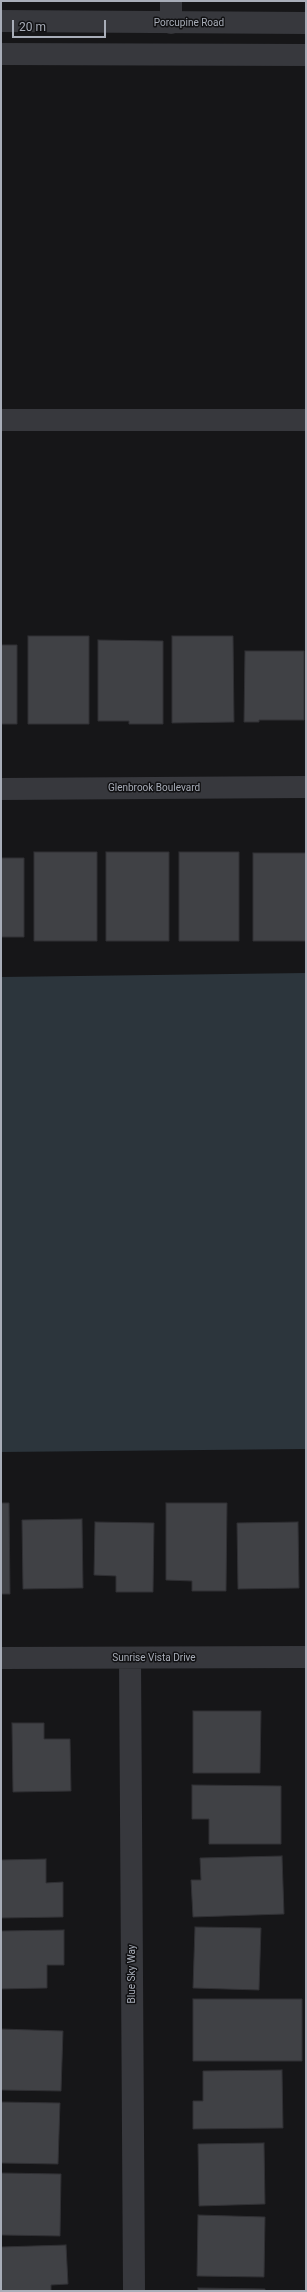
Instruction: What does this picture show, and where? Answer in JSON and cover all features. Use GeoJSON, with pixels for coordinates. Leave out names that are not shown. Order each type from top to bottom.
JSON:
{"type":"FeatureCollection","features":[{"type":"Feature","properties":{"kind":"street"},"geometry":{"type":"LineString","coordinates":[[171,1],[171,23]]}},
{"type":"Feature","properties":{"kind":"street","name":"Porcupine Road"},"geometry":{"type":"LineString","coordinates":[[1,21],[306,23]]}},
{"type":"Feature","properties":{"kind":"street"},"geometry":{"type":"LineString","coordinates":[[1,54],[306,55]]}},
{"type":"Feature","properties":{"kind":"street"},"geometry":{"type":"LineString","coordinates":[[1,420],[306,420]]}},
{"type":"Feature","properties":{"kind":"street","name":"Glenbrook Boulevard"},"geometry":{"type":"LineString","coordinates":[[1,789],[306,787]]}},
{"type":"Feature","properties":{"kind":"street","name":"Sunrise Vista Drive"},"geometry":{"type":"LineString","coordinates":[[1,1658],[306,1657]]}},
{"type":"Feature","properties":{"kind":"street","name":"Blue Sky Way"},"geometry":{"type":"LineString","coordinates":[[130,1658],[134,2291]]}},
{"type":"Feature","properties":{"kind":"shaded area"},"geometry":{"type":"Polygon","coordinates":[[[306,973],[306,1449],[1,1452],[1,977],[306,973]]]}},
{"type":"Feature","properties":{"kind":"building"},"geometry":{"type":"Polygon","coordinates":[[[28,636],[89,636],[89,724],[28,724],[28,636]]]}},
{"type":"Feature","properties":{"kind":"building"},"geometry":{"type":"Polygon","coordinates":[[[172,636],[233,636],[234,722],[172,723],[172,636]]]}},
{"type":"Feature","properties":{"kind":"building"},"geometry":{"type":"Polygon","coordinates":[[[98,640],[163,641],[163,724],[129,724],[129,721],[98,721],[98,640]]]}},
{"type":"Feature","properties":{"kind":"building"},"geometry":{"type":"Polygon","coordinates":[[[1,645],[17,645],[17,724],[1,724],[1,645]]]}},
{"type":"Feature","properties":{"kind":"building"},"geometry":{"type":"Polygon","coordinates":[[[245,651],[304,651],[304,720],[259,720],[259,722],[244,722],[245,651]]]}},
{"type":"Feature","properties":{"kind":"building"},"geometry":{"type":"Polygon","coordinates":[[[34,852],[97,852],[97,941],[34,941],[34,852]]]}},
{"type":"Feature","properties":{"kind":"building"},"geometry":{"type":"Polygon","coordinates":[[[106,852],[169,852],[169,941],[106,941],[106,852]]]}},
{"type":"Feature","properties":{"kind":"building"},"geometry":{"type":"Polygon","coordinates":[[[179,852],[239,852],[239,941],[179,941],[179,852]]]}},
{"type":"Feature","properties":{"kind":"building"},"geometry":{"type":"Polygon","coordinates":[[[253,853],[306,853],[306,941],[253,941],[253,853]]]}},
{"type":"Feature","properties":{"kind":"building"},"geometry":{"type":"Polygon","coordinates":[[[1,858],[24,858],[24,937],[1,937],[1,858]]]}},
{"type":"Feature","properties":{"kind":"building"},"geometry":{"type":"Polygon","coordinates":[[[1,1503],[9,1503],[10,1594],[1,1594],[1,1503]]]}},
{"type":"Feature","properties":{"kind":"building"},"geometry":{"type":"Polygon","coordinates":[[[166,1503],[227,1503],[226,1591],[192,1591],[192,1581],[166,1580],[166,1503]]]}},
{"type":"Feature","properties":{"kind":"building"},"geometry":{"type":"Polygon","coordinates":[[[82,1519],[83,1588],[23,1589],[22,1520],[82,1519]]]}},
{"type":"Feature","properties":{"kind":"building"},"geometry":{"type":"Polygon","coordinates":[[[95,1522],[154,1523],[153,1592],[116,1592],[116,1576],[94,1575],[95,1522]]]}},
{"type":"Feature","properties":{"kind":"building"},"geometry":{"type":"Polygon","coordinates":[[[298,1522],[299,1588],[238,1589],[237,1523],[298,1522]]]}},
{"type":"Feature","properties":{"kind":"building"},"geometry":{"type":"Polygon","coordinates":[[[193,1711],[261,1711],[260,1773],[193,1773],[193,1711]]]}},
{"type":"Feature","properties":{"kind":"building"},"geometry":{"type":"Polygon","coordinates":[[[12,1723],[44,1723],[44,1739],[70,1739],[71,1791],[13,1792],[12,1723]]]}},
{"type":"Feature","properties":{"kind":"building"},"geometry":{"type":"Polygon","coordinates":[[[192,1785],[281,1786],[281,1844],[209,1844],[209,1819],[192,1819],[192,1785]]]}},
{"type":"Feature","properties":{"kind":"building"},"geometry":{"type":"Polygon","coordinates":[[[282,1856],[284,1914],[193,1917],[191,1880],[201,1880],[200,1858],[282,1856]]]}},
{"type":"Feature","properties":{"kind":"building"},"geometry":{"type":"Polygon","coordinates":[[[46,1859],[46,1883],[63,1882],[63,1917],[1,1918],[1,1860],[46,1859]]]}},
{"type":"Feature","properties":{"kind":"building"},"geometry":{"type":"Polygon","coordinates":[[[195,1927],[261,1928],[259,1990],[193,1988],[195,1927]]]}},
{"type":"Feature","properties":{"kind":"building"},"geometry":{"type":"Polygon","coordinates":[[[64,1930],[64,1965],[47,1965],[47,1988],[1,1989],[1,1931],[64,1930]]]}},
{"type":"Feature","properties":{"kind":"building"},"geometry":{"type":"Polygon","coordinates":[[[193,1999],[302,1999],[302,2061],[193,2061],[193,1999]]]}},
{"type":"Feature","properties":{"kind":"building"},"geometry":{"type":"Polygon","coordinates":[[[1,2029],[63,2031],[61,2091],[1,2090],[1,2029]]]}},
{"type":"Feature","properties":{"kind":"building"},"geometry":{"type":"Polygon","coordinates":[[[282,2070],[283,2128],[193,2129],[193,2101],[203,2101],[203,2071],[282,2070]]]}},
{"type":"Feature","properties":{"kind":"building"},"geometry":{"type":"Polygon","coordinates":[[[1,2102],[60,2103],[58,2164],[1,2163],[1,2102]]]}},
{"type":"Feature","properties":{"kind":"building"},"geometry":{"type":"Polygon","coordinates":[[[264,2143],[265,2204],[199,2206],[198,2144],[264,2143]]]}},
{"type":"Feature","properties":{"kind":"building"},"geometry":{"type":"Polygon","coordinates":[[[1,2173],[61,2174],[60,2236],[1,2235],[1,2173]]]}},
{"type":"Feature","properties":{"kind":"building"},"geometry":{"type":"Polygon","coordinates":[[[198,2215],[265,2217],[264,2277],[197,2276],[198,2215]]]}},
{"type":"Feature","properties":{"kind":"building"},"geometry":{"type":"Polygon","coordinates":[[[66,2245],[68,2284],[51,2285],[51,2291],[1,2291],[1,2247],[66,2245]]]}},
{"type":"Feature","properties":{"kind":"building"},"geometry":{"type":"Polygon","coordinates":[[[198,2288],[265,2289],[265,2291],[198,2291],[198,2288]]]}}]}
